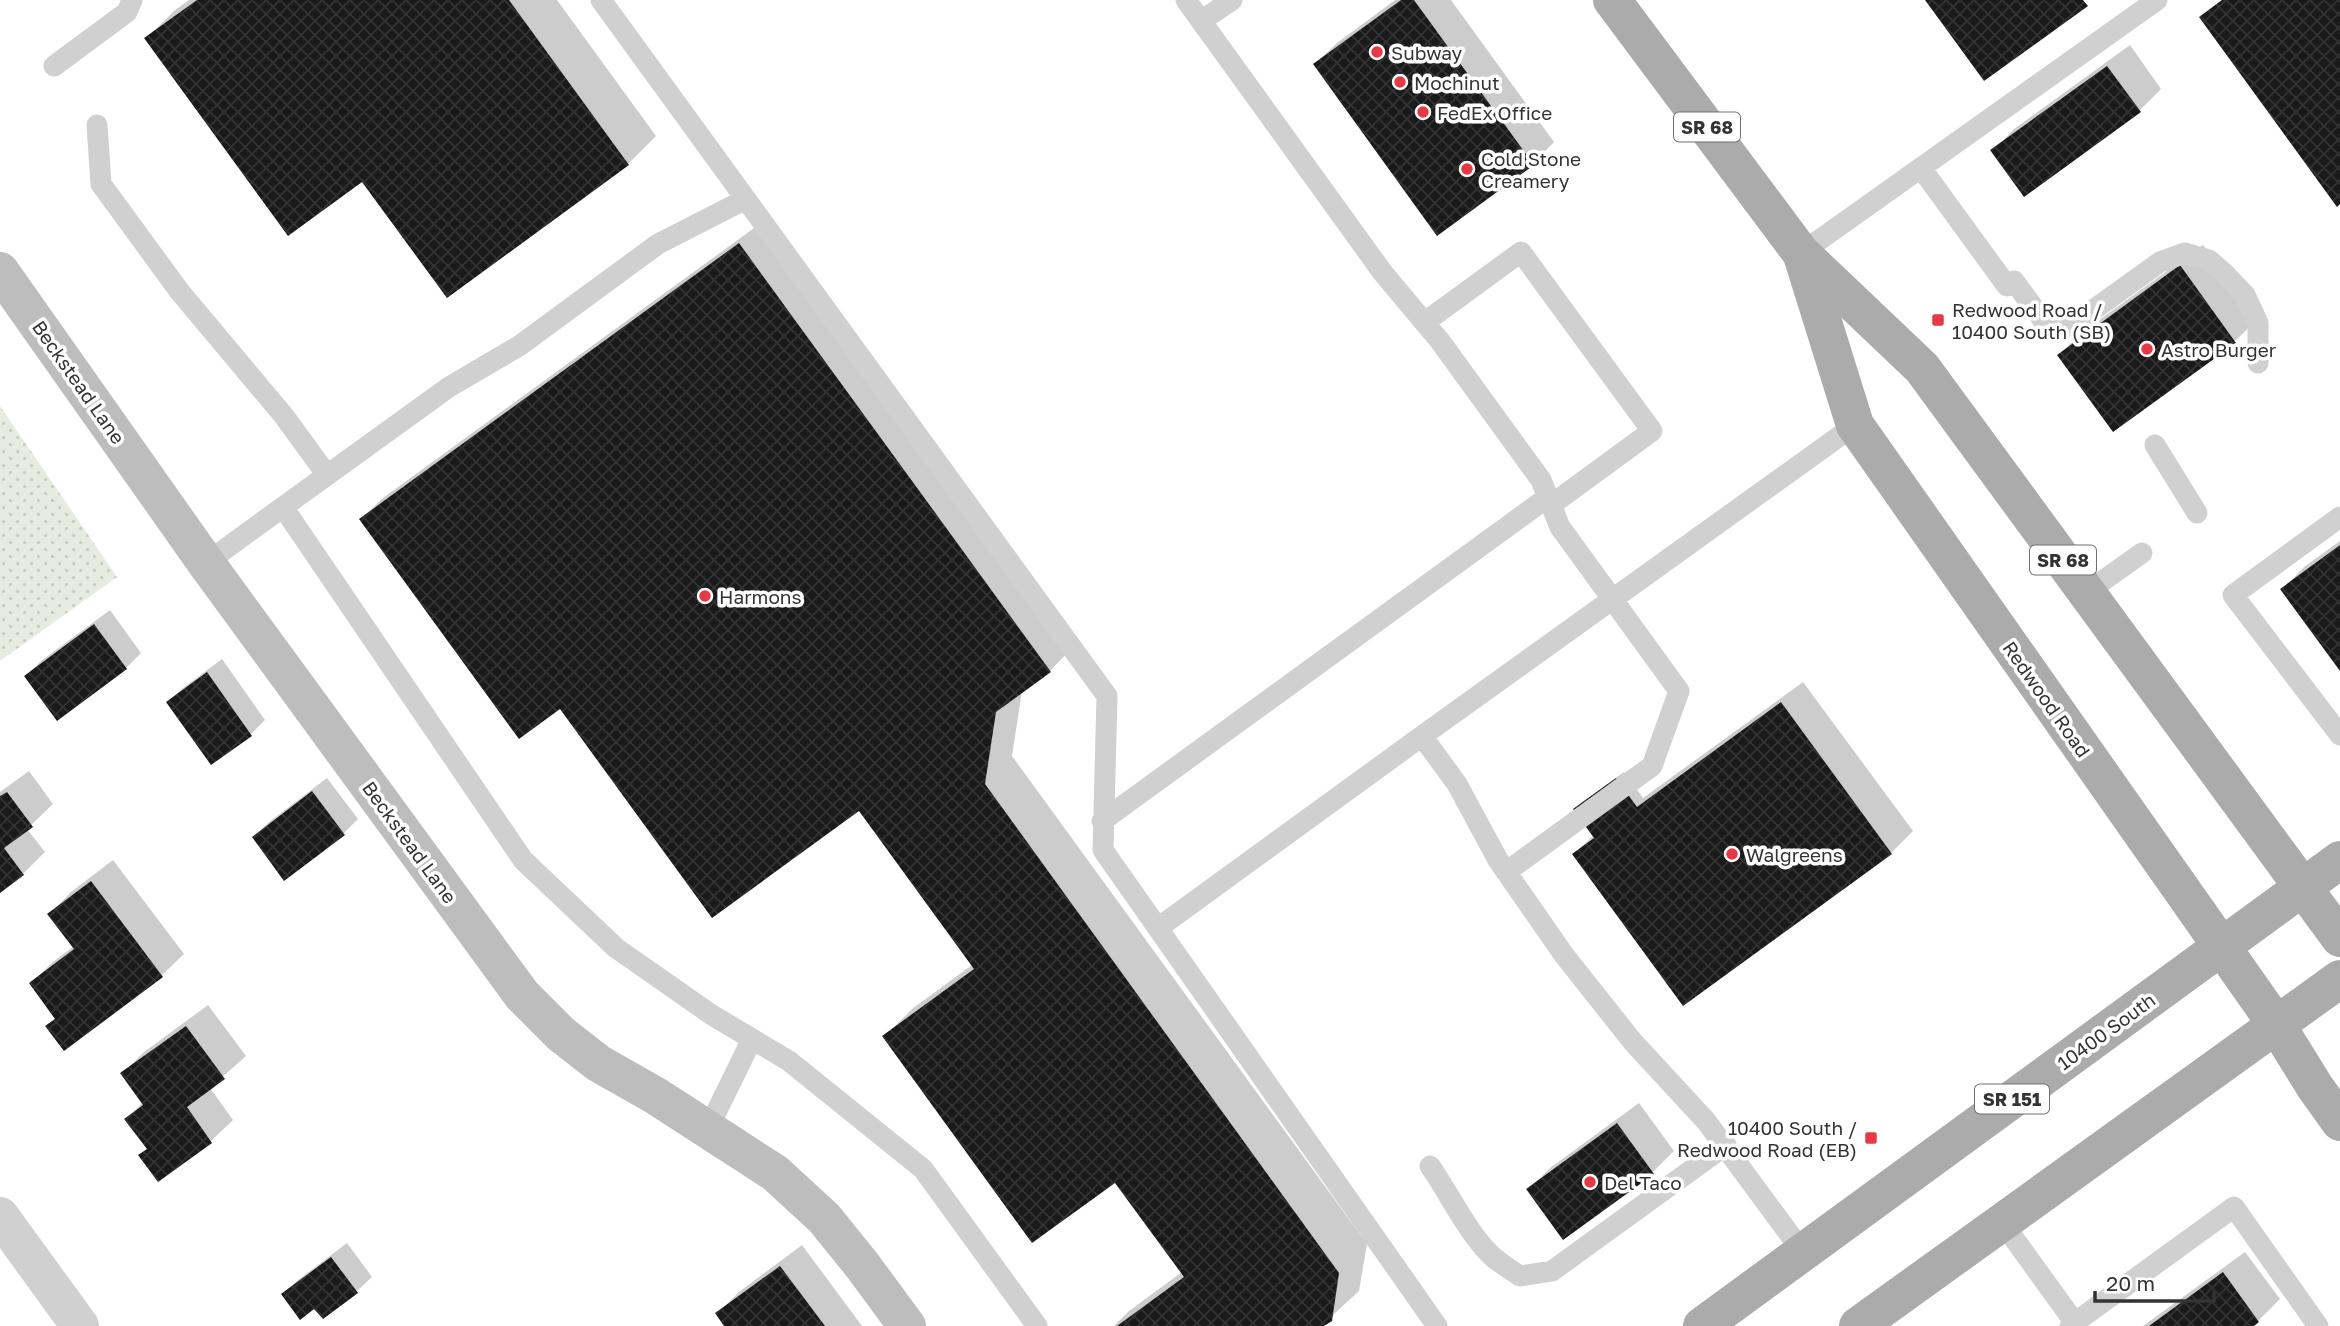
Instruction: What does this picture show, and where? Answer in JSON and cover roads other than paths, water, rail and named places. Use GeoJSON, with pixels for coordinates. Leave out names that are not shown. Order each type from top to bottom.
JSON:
{"type":"FeatureCollection","features":[{"type":"Feature","properties":{"kind":"main road","name":"Redwood Road"},"geometry":{"type":"LineString","coordinates":[[1612,0],[1801,253],[1922,368],[2340,938]]}},
{"type":"Feature","properties":{"kind":"main road","name":"Redwood Road"},"geometry":{"type":"LineString","coordinates":[[1801,253],[1855,425],[2276,1024],[2340,1122]]}},
{"type":"Feature","properties":{"kind":"main road","name":"10400 South"},"geometry":{"type":"LineString","coordinates":[[1702,1326],[2340,860]]}},
{"type":"Feature","properties":{"kind":"main road"},"geometry":{"type":"LineString","coordinates":[[1858,1326],[2340,979]]}},
{"type":"Feature","properties":{"kind":"street","name":"Beckstead Lane"},"geometry":{"type":"LineString","coordinates":[[0,271],[206,563],[522,995],[561,1034],[598,1063],[656,1096],[775,1173],[824,1218],[907,1326]]}},
{"type":"Feature","properties":{"kind":"street"},"geometry":{"type":"LineString","coordinates":[[0,1216],[79,1326]]}},
{"type":"Feature","properties":{"kind":"lane"},"geometry":{"type":"LineString","coordinates":[[54,66],[127,12],[132,0]]}},
{"type":"Feature","properties":{"kind":"lane"},"geometry":{"type":"LineString","coordinates":[[601,0],[1107,696],[1103,850],[1437,1326]]}},
{"type":"Feature","properties":{"kind":"lane"},"geometry":{"type":"LineString","coordinates":[[1186,0],[1384,273],[1425,322],[1541,480],[1560,527],[1679,691],[1652,766],[1506,872]]}},
{"type":"Feature","properties":{"kind":"lane"},"geometry":{"type":"LineString","coordinates":[[1201,21],[1231,0]]}},
{"type":"Feature","properties":{"kind":"lane"},"geometry":{"type":"LineString","coordinates":[[1801,253],[2157,0]]}},
{"type":"Feature","properties":{"kind":"lane"},"geometry":{"type":"LineString","coordinates":[[97,125],[101,184],[180,292],[284,416],[327,475]]}},
{"type":"Feature","properties":{"kind":"lane"},"geometry":{"type":"LineString","coordinates":[[1921,168],[2045,323],[2066,327],[2160,262],[2185,253],[2209,260],[2245,295],[2258,323],[2258,363]]}},
{"type":"Feature","properties":{"kind":"lane"},"geometry":{"type":"LineString","coordinates":[[206,563],[449,387],[519,346],[659,244],[746,199]]}},
{"type":"Feature","properties":{"kind":"lane"},"geometry":{"type":"LineString","coordinates":[[1102,821],[1550,501],[1652,432],[1521,252],[1425,322]]}},
{"type":"Feature","properties":{"kind":"lane"},"geometry":{"type":"LineString","coordinates":[[1158,928],[1855,425]]}},
{"type":"Feature","properties":{"kind":"lane"},"geometry":{"type":"LineString","coordinates":[[2155,444],[2197,513]]}},
{"type":"Feature","properties":{"kind":"lane"},"geometry":{"type":"LineString","coordinates":[[283,507],[523,860],[616,948],[712,1015],[789,1061],[923,1169],[1029,1323]]}},
{"type":"Feature","properties":{"kind":"lane"},"geometry":{"type":"LineString","coordinates":[[2340,517],[2233,594],[2340,735]]}},
{"type":"Feature","properties":{"kind":"lane"},"geometry":{"type":"LineString","coordinates":[[2087,592],[2142,553]]}},
{"type":"Feature","properties":{"kind":"lane"},"geometry":{"type":"LineString","coordinates":[[1422,736],[1457,784],[1506,872],[1564,955],[1621,1027],[1726,1145],[1802,1251]]}},
{"type":"Feature","properties":{"kind":"lane"},"geometry":{"type":"LineString","coordinates":[[708,1129],[752,1039]]}},
{"type":"Feature","properties":{"kind":"lane"},"geometry":{"type":"LineString","coordinates":[[1430,1166],[1492,1256],[1520,1276],[1552,1271],[1726,1145]]}},
{"type":"Feature","properties":{"kind":"lane"},"geometry":{"type":"LineString","coordinates":[[2002,1222],[2073,1324],[2234,1207],[2318,1326]]}},
{"type":"Feature","properties":{"kind":"place","name":"Subway"},"geometry":{"type":"Point","coordinates":[1377,52]}},
{"type":"Feature","properties":{"kind":"place","name":"Mochinut"},"geometry":{"type":"Point","coordinates":[1400,82]}},
{"type":"Feature","properties":{"kind":"place","name":"FedEx Office"},"geometry":{"type":"Point","coordinates":[1423,112]}},
{"type":"Feature","properties":{"kind":"place","name":"Cold Stone Creamery"},"geometry":{"type":"Point","coordinates":[1467,169]}},
{"type":"Feature","properties":{"kind":"place","name":"Redwood Road / 10400 South (SB)"},"geometry":{"type":"Point","coordinates":[1938,320]}},
{"type":"Feature","properties":{"kind":"place","name":"Astro Burger"},"geometry":{"type":"Point","coordinates":[2147,349]}},
{"type":"Feature","properties":{"kind":"place","name":"Harmons"},"geometry":{"type":"Point","coordinates":[705,596]}},
{"type":"Feature","properties":{"kind":"place","name":"Walgreens"},"geometry":{"type":"Point","coordinates":[1732,854]}},
{"type":"Feature","properties":{"kind":"place","name":"10400 South / Redwood Road (EB)"},"geometry":{"type":"Point","coordinates":[1871,1138]}},
{"type":"Feature","properties":{"kind":"place","name":"Del Taco"},"geometry":{"type":"Point","coordinates":[1590,1182]}}]}
